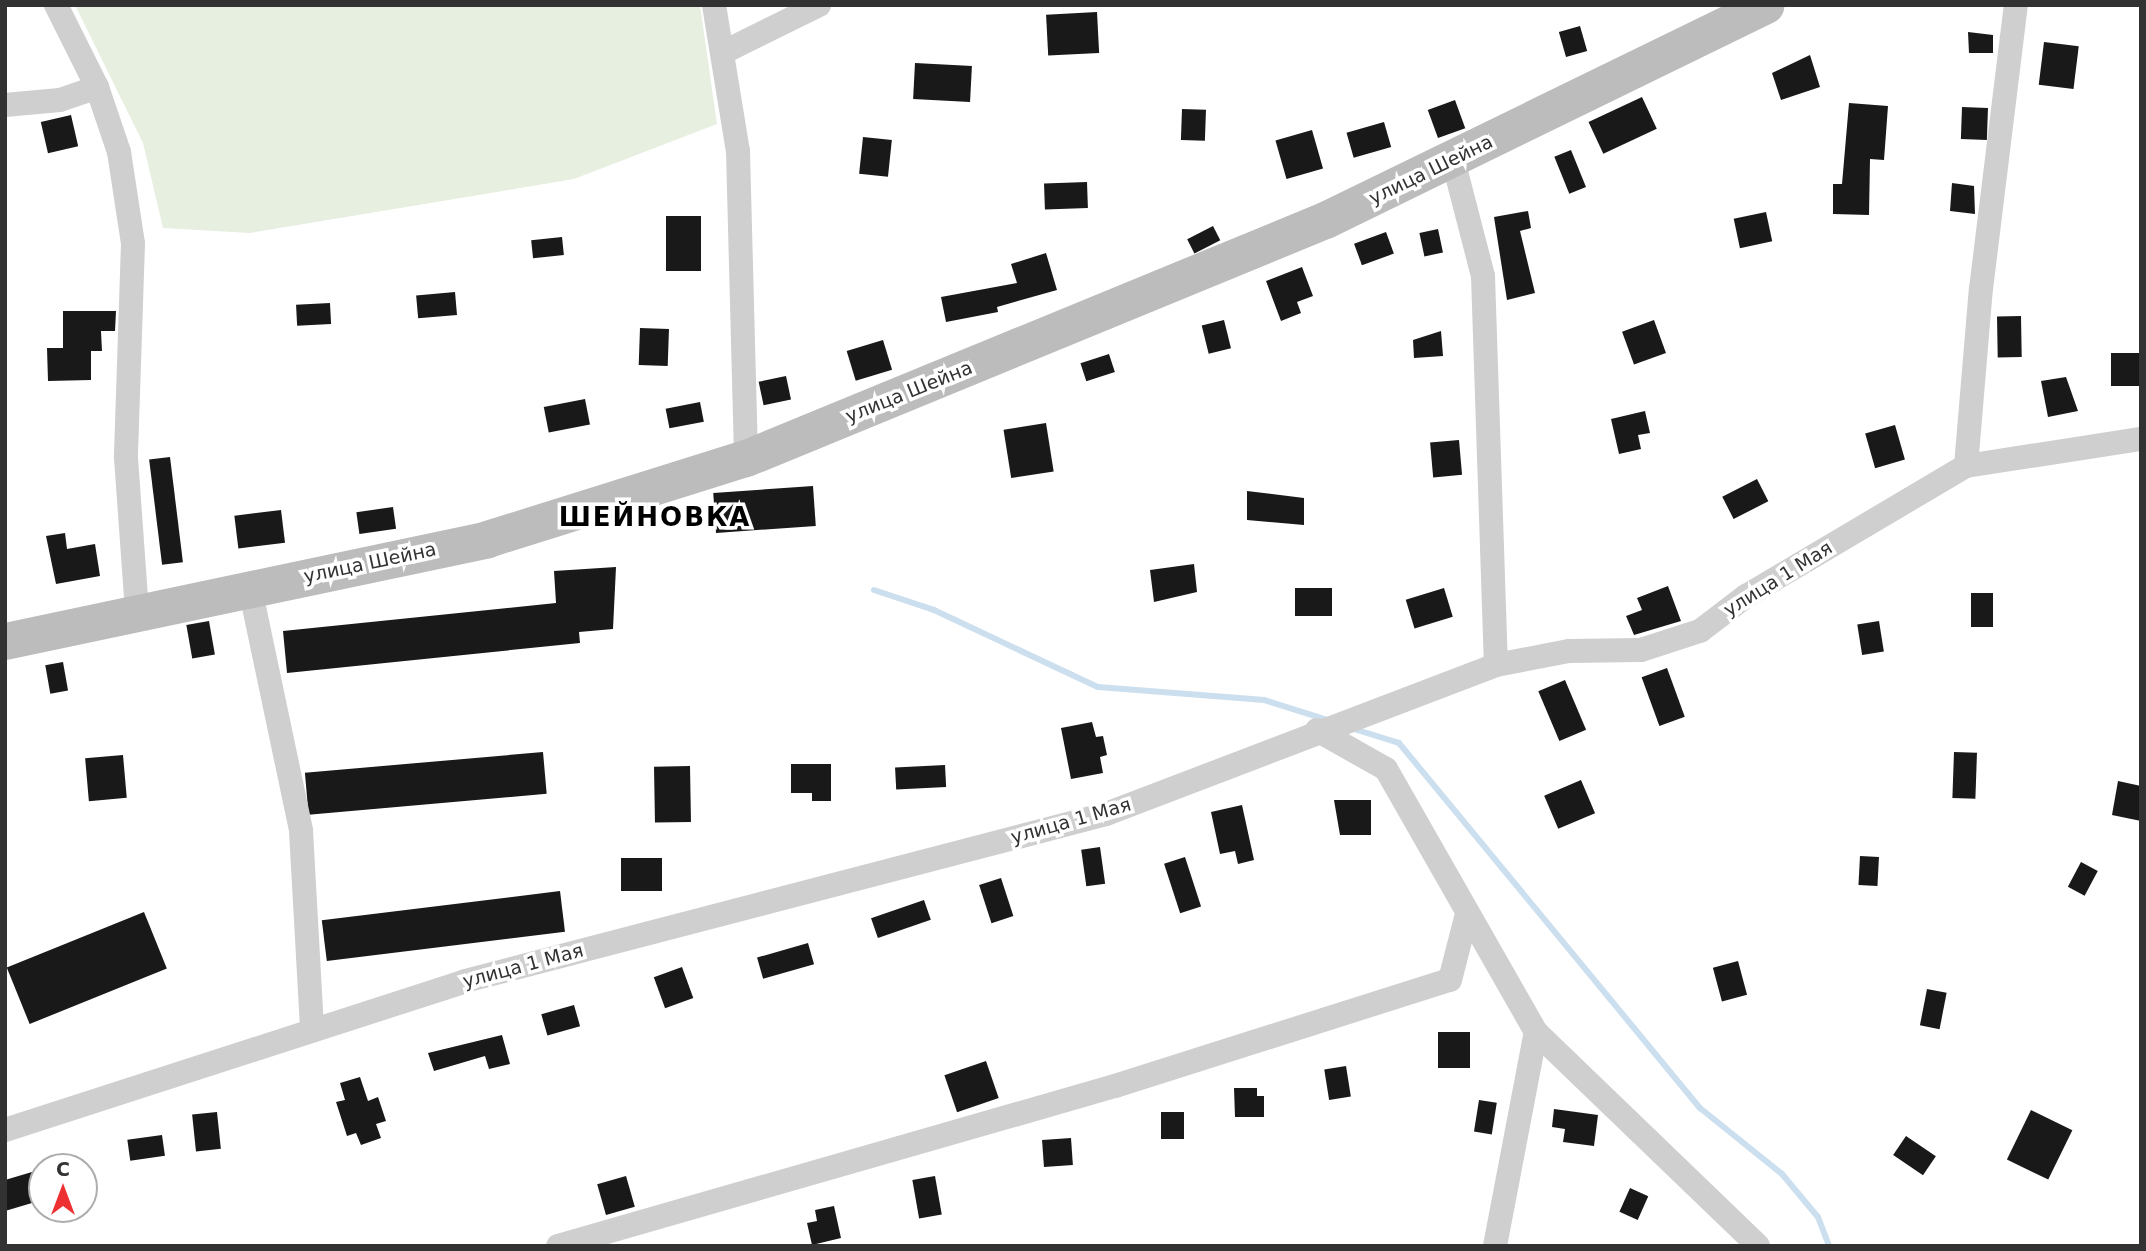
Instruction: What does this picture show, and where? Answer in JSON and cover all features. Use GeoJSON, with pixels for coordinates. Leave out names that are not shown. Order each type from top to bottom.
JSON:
{"type":"FeatureCollection","features":[{"type":"Feature","properties":{"kind":"street"},"geometry":{"type":"LineString","coordinates":[[56,5],[97,88],[120,152],[133,243],[126,458],[137,612]]}},
{"type":"Feature","properties":{"kind":"street"},"geometry":{"type":"LineString","coordinates":[[714,5],[724,52],[738,151],[746,458]]}},
{"type":"Feature","properties":{"kind":"street"},"geometry":{"type":"LineString","coordinates":[[724,52],[819,5]]}},
{"type":"Feature","properties":{"kind":"street","name":"улица Шейна"},"geometry":{"type":"LineString","coordinates":[[5,641],[487,539],[746,458],[1325,220],[1453,160],[1765,5]]}},
{"type":"Feature","properties":{"kind":"street"},"geometry":{"type":"LineString","coordinates":[[1966,466],[1981,289],[2016,5]]}},
{"type":"Feature","properties":{"kind":"street"},"geometry":{"type":"LineString","coordinates":[[5,105],[60,100],[97,88]]}},
{"type":"Feature","properties":{"kind":"street"},"geometry":{"type":"LineString","coordinates":[[1453,160],[1483,276],[1496,665]]}},
{"type":"Feature","properties":{"kind":"street","name":"улица 1 Мая"},"geometry":{"type":"LineString","coordinates":[[5,1130],[465,981],[1106,814],[1317,730],[1496,665],[1569,651],[1642,650],[1700,631],[1746,596],[1966,466],[2141,439]]}},
{"type":"Feature","properties":{"kind":"street"},"geometry":{"type":"LineString","coordinates":[[250,588],[301,831],[312,1029]]}},
{"type":"Feature","properties":{"kind":"street"},"geometry":{"type":"LineString","coordinates":[[1317,730],[1386,769],[1536,1032],[1758,1246]]}},
{"type":"Feature","properties":{"kind":"street"},"geometry":{"type":"LineString","coordinates":[[558,1246],[1115,1086],[1450,980],[1467,914]]}},
{"type":"Feature","properties":{"kind":"street"},"geometry":{"type":"LineString","coordinates":[[1495,1246],[1536,1032]]}},
{"type":"Feature","properties":{"kind":"green space"},"geometry":{"type":"Polygon","coordinates":[[[75,5],[700,5],[717,124],[574,179],[250,233],[163,228],[143,143],[75,5]]]}},
{"type":"Feature","properties":{"kind":"building"},"geometry":{"type":"Polygon","coordinates":[[[1097,12],[1099,53],[1048,56],[1046,15],[1097,12]]]}},
{"type":"Feature","properties":{"kind":"building"},"geometry":{"type":"Polygon","coordinates":[[[1580,26],[1587,51],[1566,57],[1559,32],[1580,26]]]}},
{"type":"Feature","properties":{"kind":"building"},"geometry":{"type":"Polygon","coordinates":[[[1968,32],[1993,35],[1993,53],[1969,53],[1968,32]]]}},
{"type":"Feature","properties":{"kind":"building"},"geometry":{"type":"Polygon","coordinates":[[[2044,42],[2079,46],[2073,89],[2039,85],[2044,42]]]}},
{"type":"Feature","properties":{"kind":"building"},"geometry":{"type":"Polygon","coordinates":[[[1810,55],[1820,87],[1781,100],[1772,73],[1810,55]]]}},
{"type":"Feature","properties":{"kind":"building"},"geometry":{"type":"Polygon","coordinates":[[[915,63],[972,66],[970,102],[913,99],[915,63]]]}},
{"type":"Feature","properties":{"kind":"building"},"geometry":{"type":"Polygon","coordinates":[[[1642,97],[1657,129],[1603,154],[1589,122],[1642,97]]]}},
{"type":"Feature","properties":{"kind":"building"},"geometry":{"type":"Polygon","coordinates":[[[1455,100],[1465,128],[1438,138],[1428,110],[1455,100]]]}},
{"type":"Feature","properties":{"kind":"building"},"geometry":{"type":"Polygon","coordinates":[[[1849,103],[1888,106],[1884,160],[1870,159],[1869,215],[1833,214],[1833,184],[1842,184],[1849,103]]]}},
{"type":"Feature","properties":{"kind":"building"},"geometry":{"type":"Polygon","coordinates":[[[1962,107],[1988,108],[1987,140],[1961,139],[1962,107]]]}},
{"type":"Feature","properties":{"kind":"building"},"geometry":{"type":"Polygon","coordinates":[[[1182,109],[1206,110],[1205,141],[1181,140],[1182,109]]]}},
{"type":"Feature","properties":{"kind":"building"},"geometry":{"type":"Polygon","coordinates":[[[71,115],[78,146],[48,153],[41,122],[71,115]]]}},
{"type":"Feature","properties":{"kind":"building"},"geometry":{"type":"Polygon","coordinates":[[[1384,122],[1391,147],[1354,158],[1347,133],[1384,122]]]}},
{"type":"Feature","properties":{"kind":"building"},"geometry":{"type":"Polygon","coordinates":[[[1312,130],[1323,168],[1286,179],[1275,140],[1312,130]]]}},
{"type":"Feature","properties":{"kind":"building"},"geometry":{"type":"Polygon","coordinates":[[[863,137],[892,140],[888,177],[859,174],[863,137]]]}},
{"type":"Feature","properties":{"kind":"building"},"geometry":{"type":"Polygon","coordinates":[[[1571,150],[1586,187],[1569,194],[1554,157],[1571,150]]]}},
{"type":"Feature","properties":{"kind":"building"},"geometry":{"type":"Polygon","coordinates":[[[1087,182],[1088,208],[1045,209],[1044,184],[1087,182]]]}},
{"type":"Feature","properties":{"kind":"building"},"geometry":{"type":"Polygon","coordinates":[[[1952,183],[1974,186],[1975,214],[1950,211],[1952,183]]]}},
{"type":"Feature","properties":{"kind":"building"},"geometry":{"type":"Polygon","coordinates":[[[1528,211],[1531,228],[1520,231],[1535,293],[1507,300],[1494,217],[1528,211]]]}},
{"type":"Feature","properties":{"kind":"building"},"geometry":{"type":"Polygon","coordinates":[[[1766,212],[1772,241],[1740,248],[1734,219],[1766,212]]]}},
{"type":"Feature","properties":{"kind":"building"},"geometry":{"type":"Polygon","coordinates":[[[666,216],[701,216],[701,271],[666,271],[666,216]]]}},
{"type":"Feature","properties":{"kind":"building"},"geometry":{"type":"Polygon","coordinates":[[[1213,226],[1220,240],[1194,253],[1187,239],[1213,226]]]}},
{"type":"Feature","properties":{"kind":"building"},"geometry":{"type":"Polygon","coordinates":[[[1438,229],[1443,252],[1424,256],[1419,233],[1438,229]]]}},
{"type":"Feature","properties":{"kind":"building"},"geometry":{"type":"Polygon","coordinates":[[[1386,232],[1394,254],[1362,265],[1354,244],[1386,232]]]}},
{"type":"Feature","properties":{"kind":"building"},"geometry":{"type":"Polygon","coordinates":[[[562,237],[564,255],[533,258],[531,240],[562,237]]]}},
{"type":"Feature","properties":{"kind":"building"},"geometry":{"type":"Polygon","coordinates":[[[1046,253],[1057,290],[997,307],[998,312],[946,322],[941,297],[1017,283],[1011,264],[1046,253]]]}},
{"type":"Feature","properties":{"kind":"building"},"geometry":{"type":"Polygon","coordinates":[[[1302,267],[1313,296],[1297,302],[1301,313],[1281,321],[1266,281],[1302,267]]]}},
{"type":"Feature","properties":{"kind":"building"},"geometry":{"type":"Polygon","coordinates":[[[455,292],[457,315],[418,318],[416,295],[455,292]]]}},
{"type":"Feature","properties":{"kind":"building"},"geometry":{"type":"Polygon","coordinates":[[[330,303],[331,324],[297,326],[296,305],[330,303]]]}},
{"type":"Feature","properties":{"kind":"building"},"geometry":{"type":"Polygon","coordinates":[[[63,311],[116,311],[115,331],[101,331],[102,351],[91,351],[91,380],[48,381],[47,348],[63,348],[63,311]]]}},
{"type":"Feature","properties":{"kind":"building"},"geometry":{"type":"Polygon","coordinates":[[[1997,316],[2021,316],[2022,357],[1998,357],[1997,316]]]}},
{"type":"Feature","properties":{"kind":"building"},"geometry":{"type":"Polygon","coordinates":[[[1224,320],[1231,348],[1209,354],[1202,326],[1224,320]]]}},
{"type":"Feature","properties":{"kind":"building"},"geometry":{"type":"Polygon","coordinates":[[[1654,320],[1666,353],[1634,365],[1622,332],[1654,320]]]}},
{"type":"Feature","properties":{"kind":"building"},"geometry":{"type":"Polygon","coordinates":[[[640,328],[669,329],[668,366],[639,365],[640,328]]]}},
{"type":"Feature","properties":{"kind":"building"},"geometry":{"type":"Polygon","coordinates":[[[1441,331],[1443,356],[1414,358],[1413,340],[1441,331]]]}},
{"type":"Feature","properties":{"kind":"building"},"geometry":{"type":"Polygon","coordinates":[[[883,340],[892,370],[856,381],[847,351],[883,340]]]}},
{"type":"Feature","properties":{"kind":"building"},"geometry":{"type":"Polygon","coordinates":[[[2111,353],[2141,353],[2141,386],[2111,386],[2111,353]]]}},
{"type":"Feature","properties":{"kind":"building"},"geometry":{"type":"Polygon","coordinates":[[[1109,354],[1115,372],[1086,381],[1080,363],[1109,354]]]}},
{"type":"Feature","properties":{"kind":"building"},"geometry":{"type":"Polygon","coordinates":[[[786,376],[791,399],[764,405],[759,382],[786,376]]]}},
{"type":"Feature","properties":{"kind":"building"},"geometry":{"type":"Polygon","coordinates":[[[2066,377],[2078,411],[2048,417],[2041,381],[2066,377]]]}},
{"type":"Feature","properties":{"kind":"building"},"geometry":{"type":"Polygon","coordinates":[[[585,399],[590,425],[549,433],[544,407],[585,399]]]}},
{"type":"Feature","properties":{"kind":"building"},"geometry":{"type":"Polygon","coordinates":[[[700,402],[704,422],[669,428],[666,409],[700,402]]]}},
{"type":"Feature","properties":{"kind":"building"},"geometry":{"type":"Polygon","coordinates":[[[1645,411],[1650,433],[1638,435],[1641,449],[1619,454],[1611,419],[1645,411]]]}},
{"type":"Feature","properties":{"kind":"building"},"geometry":{"type":"Polygon","coordinates":[[[1046,423],[1054,471],[1011,478],[1004,430],[1046,423]]]}},
{"type":"Feature","properties":{"kind":"building"},"geometry":{"type":"Polygon","coordinates":[[[1895,425],[1905,460],[1875,468],[1865,434],[1895,425]]]}},
{"type":"Feature","properties":{"kind":"building"},"geometry":{"type":"Polygon","coordinates":[[[1459,440],[1462,475],[1433,477],[1430,443],[1459,440]]]}},
{"type":"Feature","properties":{"kind":"building"},"geometry":{"type":"Polygon","coordinates":[[[170,457],[183,562],[162,565],[149,460],[170,457]]]}},
{"type":"Feature","properties":{"kind":"building"},"geometry":{"type":"Polygon","coordinates":[[[1757,479],[1768,501],[1734,519],[1722,497],[1757,479]]]}},
{"type":"Feature","properties":{"kind":"building"},"geometry":{"type":"Polygon","coordinates":[[[813,486],[816,526],[716,533],[713,493],[813,486]]]}},
{"type":"Feature","properties":{"kind":"building"},"geometry":{"type":"Polygon","coordinates":[[[1247,491],[1304,498],[1304,525],[1247,520],[1247,491]]]}},
{"type":"Feature","properties":{"kind":"building"},"geometry":{"type":"Polygon","coordinates":[[[393,507],[396,529],[359,534],[356,512],[393,507]]]}},
{"type":"Feature","properties":{"kind":"building"},"geometry":{"type":"Polygon","coordinates":[[[281,510],[285,543],[238,548],[234,516],[281,510]]]}},
{"type":"Feature","properties":{"kind":"building"},"geometry":{"type":"Polygon","coordinates":[[[65,533],[67,549],[95,544],[100,576],[56,584],[46,536],[65,533]]]}},
{"type":"Feature","properties":{"kind":"building"},"geometry":{"type":"Polygon","coordinates":[[[1194,564],[1197,592],[1154,602],[1150,570],[1194,564]]]}},
{"type":"Feature","properties":{"kind":"building"},"geometry":{"type":"Polygon","coordinates":[[[616,567],[613,629],[579,632],[580,643],[287,673],[283,631],[556,603],[554,571],[616,567]]]}},
{"type":"Feature","properties":{"kind":"building"},"geometry":{"type":"Polygon","coordinates":[[[1668,586],[1681,621],[1634,635],[1626,616],[1642,610],[1637,598],[1668,586]]]}},
{"type":"Feature","properties":{"kind":"building"},"geometry":{"type":"Polygon","coordinates":[[[1295,588],[1332,588],[1332,616],[1295,616],[1295,588]]]}},
{"type":"Feature","properties":{"kind":"building"},"geometry":{"type":"Polygon","coordinates":[[[1444,588],[1453,617],[1415,628],[1406,600],[1444,588]]]}},
{"type":"Feature","properties":{"kind":"building"},"geometry":{"type":"Polygon","coordinates":[[[1971,593],[1993,593],[1993,627],[1971,627],[1971,593]]]}},
{"type":"Feature","properties":{"kind":"building"},"geometry":{"type":"Polygon","coordinates":[[[209,621],[215,654],[192,658],[186,625],[209,621]]]}},
{"type":"Feature","properties":{"kind":"building"},"geometry":{"type":"Polygon","coordinates":[[[1879,621],[1884,652],[1862,655],[1857,624],[1879,621]]]}},
{"type":"Feature","properties":{"kind":"building"},"geometry":{"type":"Polygon","coordinates":[[[63,662],[68,691],[50,694],[45,665],[63,662]]]}},
{"type":"Feature","properties":{"kind":"building"},"geometry":{"type":"Polygon","coordinates":[[[1667,668],[1685,717],[1659,726],[1642,677],[1667,668]]]}},
{"type":"Feature","properties":{"kind":"building"},"geometry":{"type":"Polygon","coordinates":[[[1565,680],[1586,730],[1559,741],[1538,691],[1565,680]]]}},
{"type":"Feature","properties":{"kind":"building"},"geometry":{"type":"Polygon","coordinates":[[[1092,722],[1096,737],[1103,736],[1107,755],[1100,757],[1103,773],[1071,779],[1061,728],[1092,722]]]}},
{"type":"Feature","properties":{"kind":"building"},"geometry":{"type":"Polygon","coordinates":[[[543,752],[547,794],[309,815],[305,773],[543,752]]]}},
{"type":"Feature","properties":{"kind":"building"},"geometry":{"type":"Polygon","coordinates":[[[1954,752],[1977,753],[1975,799],[1952,798],[1954,752]]]}},
{"type":"Feature","properties":{"kind":"building"},"geometry":{"type":"Polygon","coordinates":[[[123,755],[127,798],[89,801],[85,758],[123,755]]]}},
{"type":"Feature","properties":{"kind":"building"},"geometry":{"type":"Polygon","coordinates":[[[791,764],[831,764],[831,801],[812,801],[812,793],[791,793],[791,764]]]}},
{"type":"Feature","properties":{"kind":"building"},"geometry":{"type":"Polygon","coordinates":[[[945,765],[946,787],[896,790],[895,768],[945,765]]]}},
{"type":"Feature","properties":{"kind":"building"},"geometry":{"type":"Polygon","coordinates":[[[690,766],[691,822],[655,823],[654,767],[690,766]]]}},
{"type":"Feature","properties":{"kind":"building"},"geometry":{"type":"Polygon","coordinates":[[[1581,780],[1595,813],[1558,829],[1544,796],[1581,780]]]}},
{"type":"Feature","properties":{"kind":"building"},"geometry":{"type":"Polygon","coordinates":[[[2118,781],[2141,786],[2141,821],[2112,815],[2118,781]]]}},
{"type":"Feature","properties":{"kind":"building"},"geometry":{"type":"Polygon","coordinates":[[[1334,800],[1371,800],[1371,835],[1340,835],[1334,800]]]}},
{"type":"Feature","properties":{"kind":"building"},"geometry":{"type":"Polygon","coordinates":[[[1242,805],[1254,860],[1238,864],[1235,851],[1220,854],[1211,812],[1242,805]]]}},
{"type":"Feature","properties":{"kind":"building"},"geometry":{"type":"Polygon","coordinates":[[[1100,847],[1105,884],[1086,886],[1081,850],[1100,847]]]}},
{"type":"Feature","properties":{"kind":"building"},"geometry":{"type":"Polygon","coordinates":[[[1860,856],[1879,857],[1877,886],[1858,885],[1860,856]]]}},
{"type":"Feature","properties":{"kind":"building"},"geometry":{"type":"Polygon","coordinates":[[[1185,857],[1201,906],[1180,913],[1164,864],[1185,857]]]}},
{"type":"Feature","properties":{"kind":"building"},"geometry":{"type":"Polygon","coordinates":[[[621,858],[662,858],[662,891],[621,891],[621,858]]]}},
{"type":"Feature","properties":{"kind":"building"},"geometry":{"type":"Polygon","coordinates":[[[2081,862],[2098,871],[2085,896],[2068,887],[2081,862]]]}},
{"type":"Feature","properties":{"kind":"building"},"geometry":{"type":"Polygon","coordinates":[[[1001,878],[1013,916],[991,923],[979,885],[1001,878]]]}},
{"type":"Feature","properties":{"kind":"building"},"geometry":{"type":"Polygon","coordinates":[[[560,891],[565,932],[327,961],[322,920],[560,891]]]}},
{"type":"Feature","properties":{"kind":"building"},"geometry":{"type":"Polygon","coordinates":[[[924,900],[931,920],[878,938],[871,918],[924,900]]]}},
{"type":"Feature","properties":{"kind":"building"},"geometry":{"type":"Polygon","coordinates":[[[144,912],[167,969],[30,1024],[7,967],[144,912]]]}},
{"type":"Feature","properties":{"kind":"building"},"geometry":{"type":"Polygon","coordinates":[[[808,943],[814,964],[763,979],[757,958],[808,943]]]}},
{"type":"Feature","properties":{"kind":"building"},"geometry":{"type":"Polygon","coordinates":[[[1738,961],[1747,995],[1722,1002],[1713,968],[1738,961]]]}},
{"type":"Feature","properties":{"kind":"building"},"geometry":{"type":"Polygon","coordinates":[[[682,967],[693,998],[665,1008],[654,977],[682,967]]]}},
{"type":"Feature","properties":{"kind":"building"},"geometry":{"type":"Polygon","coordinates":[[[1927,989],[1947,993],[1940,1029],[1920,1025],[1927,989]]]}},
{"type":"Feature","properties":{"kind":"building"},"geometry":{"type":"Polygon","coordinates":[[[574,1005],[580,1026],[547,1036],[541,1014],[574,1005]]]}},
{"type":"Feature","properties":{"kind":"building"},"geometry":{"type":"Polygon","coordinates":[[[1438,1032],[1470,1032],[1470,1068],[1438,1068],[1438,1032]]]}},
{"type":"Feature","properties":{"kind":"building"},"geometry":{"type":"Polygon","coordinates":[[[502,1035],[510,1064],[489,1069],[485,1056],[434,1071],[428,1053],[502,1035]]]}},
{"type":"Feature","properties":{"kind":"building"},"geometry":{"type":"Polygon","coordinates":[[[986,1061],[999,1098],[957,1112],[944,1075],[986,1061]]]}},
{"type":"Feature","properties":{"kind":"building"},"geometry":{"type":"Polygon","coordinates":[[[1346,1066],[1351,1097],[1329,1100],[1324,1069],[1346,1066]]]}},
{"type":"Feature","properties":{"kind":"building"},"geometry":{"type":"Polygon","coordinates":[[[360,1077],[368,1101],[378,1097],[386,1121],[376,1124],[381,1138],[361,1145],[356,1133],[347,1136],[336,1102],[345,1100],[340,1083],[360,1077]]]}},
{"type":"Feature","properties":{"kind":"building"},"geometry":{"type":"Polygon","coordinates":[[[1234,1088],[1257,1088],[1257,1096],[1264,1096],[1264,1117],[1235,1117],[1234,1088]]]}},
{"type":"Feature","properties":{"kind":"building"},"geometry":{"type":"Polygon","coordinates":[[[1479,1100],[1497,1103],[1492,1134],[1474,1132],[1479,1100]]]}},
{"type":"Feature","properties":{"kind":"building"},"geometry":{"type":"Polygon","coordinates":[[[1554,1109],[1598,1115],[1594,1146],[1563,1142],[1565,1129],[1552,1127],[1554,1109]]]}},
{"type":"Feature","properties":{"kind":"building"},"geometry":{"type":"Polygon","coordinates":[[[2031,1110],[2072,1130],[2048,1180],[2007,1159],[2031,1110]]]}},
{"type":"Feature","properties":{"kind":"building"},"geometry":{"type":"Polygon","coordinates":[[[217,1112],[221,1149],[196,1151],[192,1115],[217,1112]]]}},
{"type":"Feature","properties":{"kind":"building"},"geometry":{"type":"Polygon","coordinates":[[[1161,1112],[1184,1112],[1184,1139],[1161,1139],[1161,1112]]]}},
{"type":"Feature","properties":{"kind":"building"},"geometry":{"type":"Polygon","coordinates":[[[162,1135],[165,1156],[130,1161],[127,1140],[162,1135]]]}},
{"type":"Feature","properties":{"kind":"building"},"geometry":{"type":"Polygon","coordinates":[[[1906,1136],[1936,1156],[1923,1175],[1893,1155],[1906,1136]]]}},
{"type":"Feature","properties":{"kind":"building"},"geometry":{"type":"Polygon","coordinates":[[[1071,1138],[1073,1165],[1044,1167],[1042,1140],[1071,1138]]]}},
{"type":"Feature","properties":{"kind":"building"},"geometry":{"type":"Polygon","coordinates":[[[28,1173],[28,1204],[5,1211],[5,1180],[28,1173]]]}},
{"type":"Feature","properties":{"kind":"building"},"geometry":{"type":"Polygon","coordinates":[[[626,1176],[635,1207],[606,1215],[597,1184],[626,1176]]]}},
{"type":"Feature","properties":{"kind":"building"},"geometry":{"type":"Polygon","coordinates":[[[935,1176],[942,1214],[919,1218],[912,1180],[935,1176]]]}},
{"type":"Feature","properties":{"kind":"building"},"geometry":{"type":"Polygon","coordinates":[[[1630,1188],[1648,1196],[1638,1220],[1619,1212],[1630,1188]]]}},
{"type":"Feature","properties":{"kind":"building"},"geometry":{"type":"Polygon","coordinates":[[[834,1206],[841,1238],[812,1245],[807,1223],[817,1221],[815,1210],[834,1206]]]}},
{"type":"Feature","properties":{"kind":"waterway"},"geometry":{"type":"LineString","coordinates":[[874,590],[934,610],[1098,687],[1264,700],[1328,720]]}},
{"type":"Feature","properties":{"kind":"waterway"},"geometry":{"type":"LineString","coordinates":[[1351,728],[1399,743],[1700,1108],[1782,1174],[1818,1217],[1829,1246]]}},
{"type":"Feature","properties":{"kind":"district","name":"ШЕЙНОВКА"},"geometry":{"type":"Point","coordinates":[655,518]}}]}
